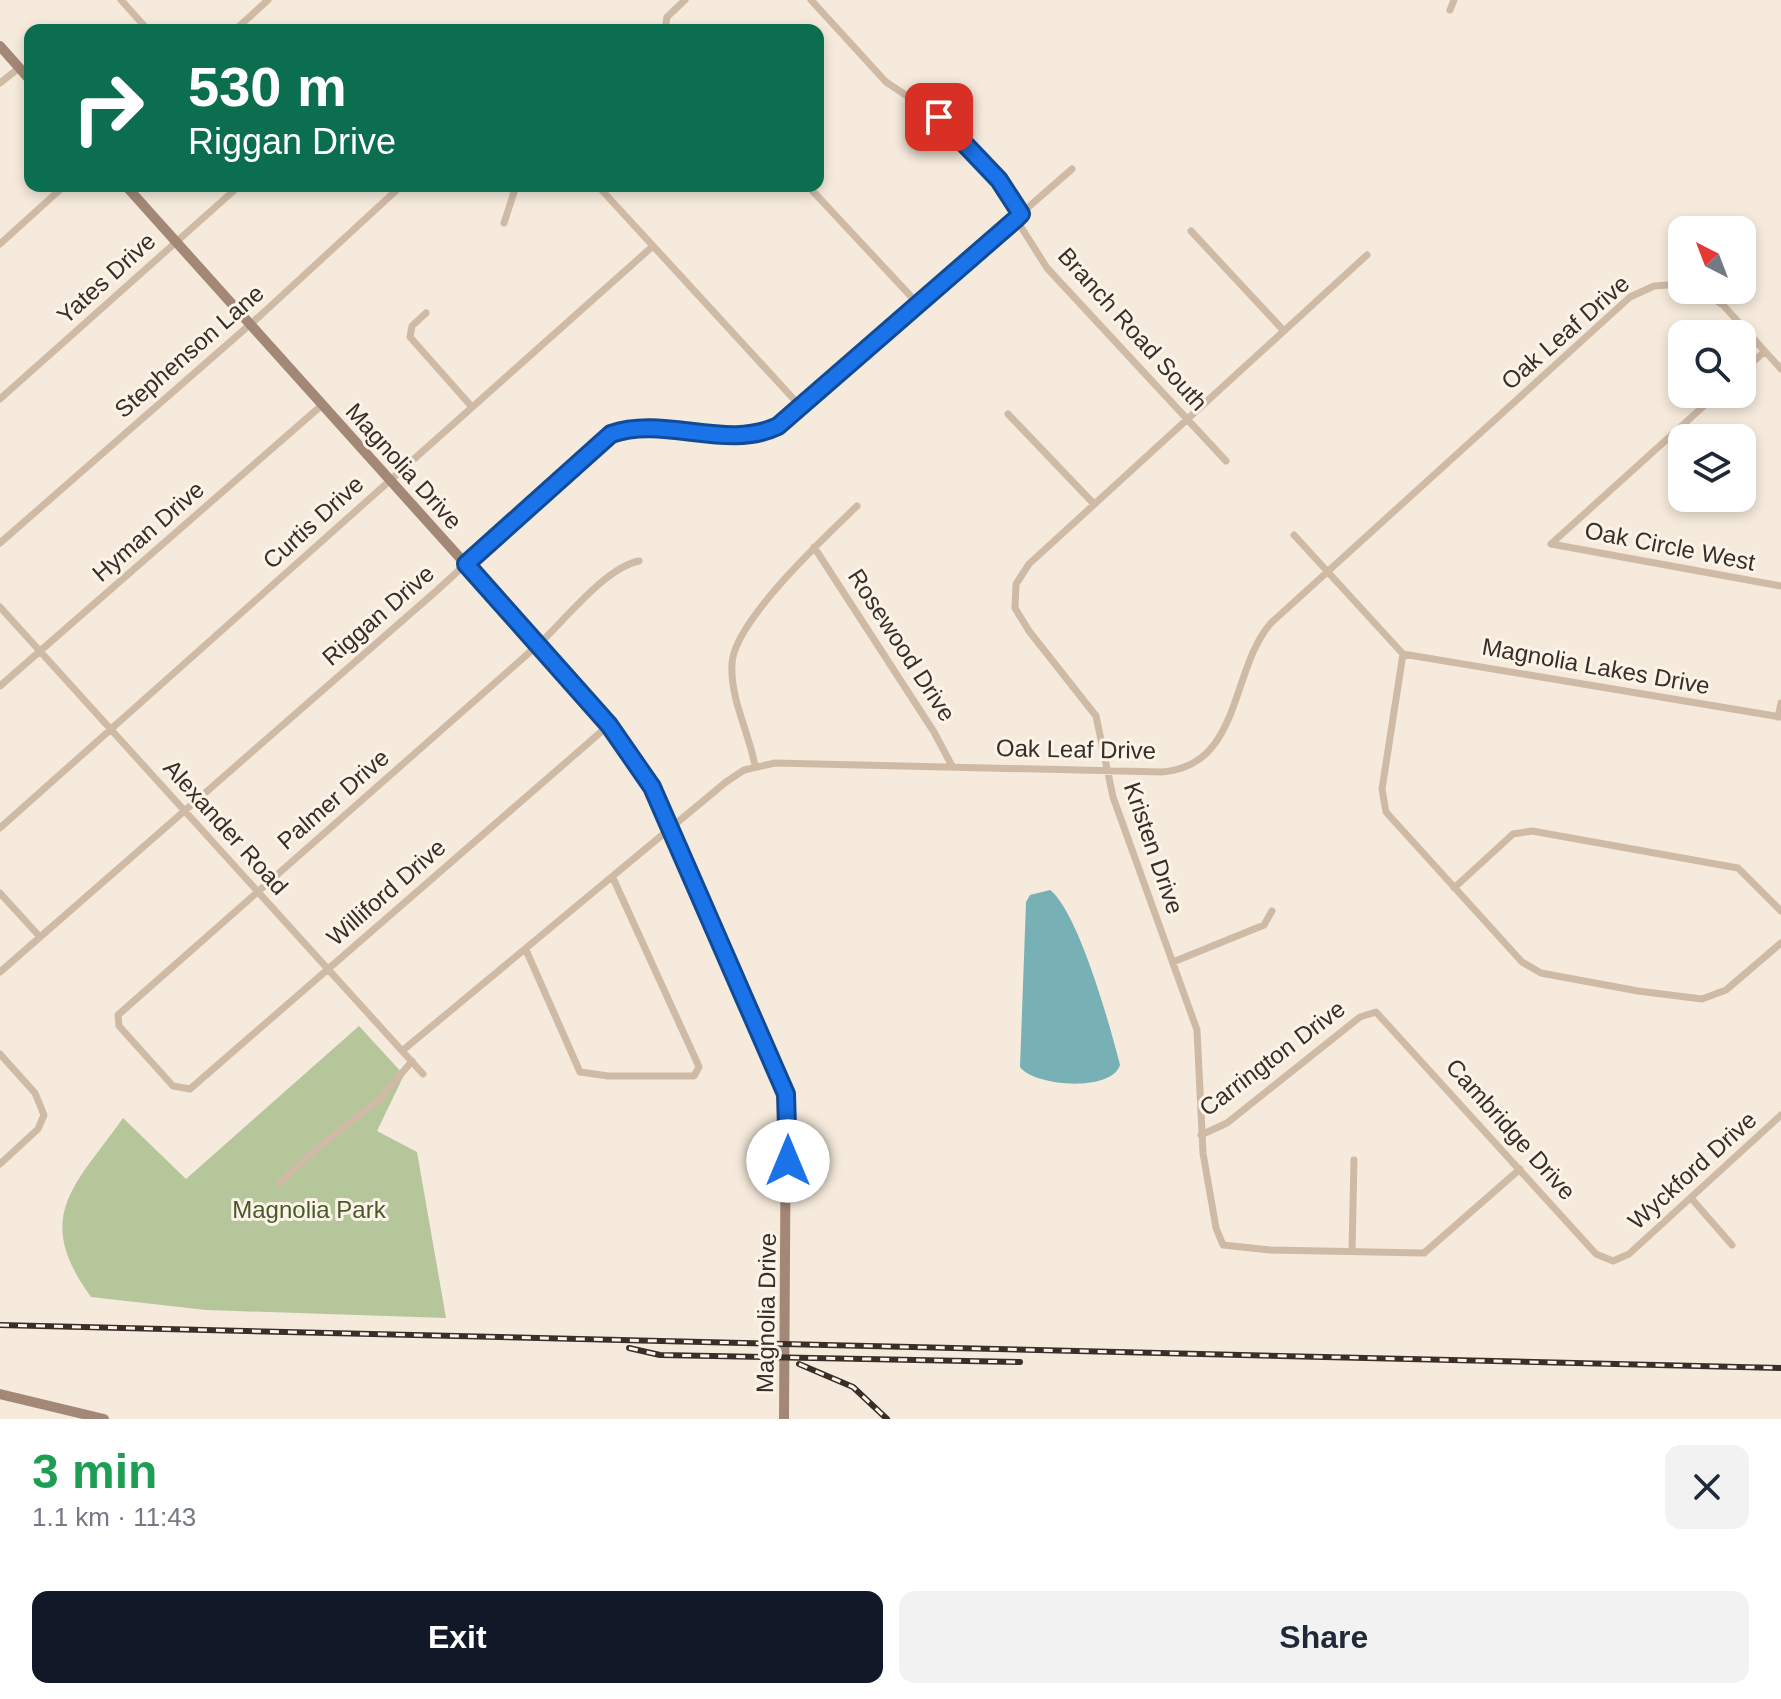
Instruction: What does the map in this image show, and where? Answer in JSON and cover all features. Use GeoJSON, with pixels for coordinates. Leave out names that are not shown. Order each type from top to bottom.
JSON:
{"type":"FeatureCollection","features":[{"type":"Feature","properties":{"kind":"street"},"geometry":{"type":"LineString","coordinates":[[121,0],[143,24]]}},
{"type":"Feature","properties":{"kind":"street"},"geometry":{"type":"LineString","coordinates":[[242,24],[268,0]]}},
{"type":"Feature","properties":{"kind":"street"},"geometry":{"type":"LineString","coordinates":[[665,24],[667,17],[685,0]]}},
{"type":"Feature","properties":{"kind":"street","name":"Branch Road South"},"geometry":{"type":"LineString","coordinates":[[811,0],[892,87],[939,117],[974,150],[1019,217],[1047,268],[1226,461]]}},
{"type":"Feature","properties":{"kind":"street"},"geometry":{"type":"LineString","coordinates":[[1450,10],[1454,0]]}},
{"type":"Feature","properties":{"kind":"street"},"geometry":{"type":"LineString","coordinates":[[0,46],[24,73]]}},
{"type":"Feature","properties":{"kind":"street"},"geometry":{"type":"LineString","coordinates":[[0,83],[19,68]]}},
{"type":"Feature","properties":{"kind":"street","name":"Riggan Drive"},"geometry":{"type":"LineString","coordinates":[[0,972],[611,434],[636,428],[759,433],[778,426],[1072,169]]}},
{"type":"Feature","properties":{"kind":"street"},"geometry":{"type":"LineString","coordinates":[[0,244],[57,192]]}},
{"type":"Feature","properties":{"kind":"street","name":"Magnolia Drive"},"geometry":{"type":"LineString","coordinates":[[131,192],[539,644],[609,725],[645,775],[786,1094],[784,1419]]}},
{"type":"Feature","properties":{"kind":"street","name":"Yates Drive"},"geometry":{"type":"LineString","coordinates":[[0,399],[232,192]]}},
{"type":"Feature","properties":{"kind":"street","name":"Stephenson Lane"},"geometry":{"type":"LineString","coordinates":[[0,543],[250,325],[394,192]]}},
{"type":"Feature","properties":{"kind":"street"},"geometry":{"type":"LineString","coordinates":[[504,223],[514,192]]}},
{"type":"Feature","properties":{"kind":"street"},"geometry":{"type":"LineString","coordinates":[[604,192],[801,407]]}},
{"type":"Feature","properties":{"kind":"street"},"geometry":{"type":"LineString","coordinates":[[814,192],[919,305]]}},
{"type":"Feature","properties":{"kind":"street"},"geometry":{"type":"LineString","coordinates":[[1191,231],[1284,331]]}},
{"type":"Feature","properties":{"kind":"street","name":"Curtis Drive"},"geometry":{"type":"LineString","coordinates":[[0,828],[653,246]]}},
{"type":"Feature","properties":{"kind":"street","name":"Kristen Drive"},"geometry":{"type":"LineString","coordinates":[[1352,1251],[1232,1249],[1221,1243],[1201,1135],[1197,1030],[1106,770],[1093,710],[1029,631],[1014,603],[1016,584],[1024,570],[1367,255]]}},
{"type":"Feature","properties":{"kind":"street","name":"Oak Leaf Drive"},"geometry":{"type":"LineString","coordinates":[[402,1051],[737,774],[755,766],[775,763],[1179,769],[1210,748],[1228,724],[1261,635],[1327,571],[1630,297],[1654,286],[1668,285]]}},
{"type":"Feature","properties":{"kind":"street"},"geometry":{"type":"LineString","coordinates":[[1721,304],[1781,369]]}},
{"type":"Feature","properties":{"kind":"street"},"geometry":{"type":"LineString","coordinates":[[426,313],[412,326],[410,337],[472,407]]}},
{"type":"Feature","properties":{"kind":"street"},"geometry":{"type":"LineString","coordinates":[[1756,359],[1765,351]]}},
{"type":"Feature","properties":{"kind":"street","name":"Hyman Drive"},"geometry":{"type":"LineString","coordinates":[[0,686],[322,405]]}},
{"type":"Feature","properties":{"kind":"street","name":"Oak Circle West"},"geometry":{"type":"LineString","coordinates":[[1702,408],[1551,544],[1781,586]]}},
{"type":"Feature","properties":{"kind":"street"},"geometry":{"type":"LineString","coordinates":[[1008,414],[1094,504]]}},
{"type":"Feature","properties":{"kind":"street"},"geometry":{"type":"LineString","coordinates":[[755,766],[733,678],[733,652],[760,612],[814,547],[857,506]]}},
{"type":"Feature","properties":{"kind":"street"},"geometry":{"type":"LineString","coordinates":[[1294,535],[1403,654],[1382,789],[1386,812],[1522,962],[1534,970],[1683,998],[1717,994],[1738,982],[1781,943]]}},
{"type":"Feature","properties":{"kind":"street","name":"Rosewood Drive"},"geometry":{"type":"LineString","coordinates":[[814,547],[934,732],[952,766]]}},
{"type":"Feature","properties":{"kind":"street","name":"Palmer Drive"},"geometry":{"type":"LineString","coordinates":[[190,1089],[176,1088],[169,1083],[119,1026],[118,1015],[539,644],[625,563],[639,561]]}},
{"type":"Feature","properties":{"kind":"street","name":"Alexander Road"},"geometry":{"type":"LineString","coordinates":[[0,607],[423,1074]]}},
{"type":"Feature","properties":{"kind":"street","name":"Magnolia Lakes Drive"},"geometry":{"type":"LineString","coordinates":[[1403,654],[1780,717]]}},
{"type":"Feature","properties":{"kind":"street"},"geometry":{"type":"LineString","coordinates":[[1780,717],[1781,703]]}},
{"type":"Feature","properties":{"kind":"street","name":"Williford Drive"},"geometry":{"type":"LineString","coordinates":[[190,1089],[609,725]]}},
{"type":"Feature","properties":{"kind":"street"},"geometry":{"type":"LineString","coordinates":[[1454,888],[1513,834],[1532,831],[1738,868],[1781,911]]}},
{"type":"Feature","properties":{"kind":"street"},"geometry":{"type":"LineString","coordinates":[[526,950],[563,1026],[576,1064],[584,1073],[689,1077],[698,1073],[699,1067],[613,878]]}},
{"type":"Feature","properties":{"kind":"street"},"geometry":{"type":"LineString","coordinates":[[0,893],[40,937]]}},
{"type":"Feature","properties":{"kind":"street"},"geometry":{"type":"LineString","coordinates":[[1173,962],[1264,925],[1272,911]]}},
{"type":"Feature","properties":{"kind":"street","name":"Cambridge Drive"},"geometry":{"type":"LineString","coordinates":[[1367,1013],[1376,1012],[1383,1017],[1596,1254],[1613,1261],[1629,1254]]}},
{"type":"Feature","properties":{"kind":"street","name":"Carrington Drive"},"geometry":{"type":"LineString","coordinates":[[1201,1135],[1227,1123],[1367,1013]]}},
{"type":"Feature","properties":{"kind":"street"},"geometry":{"type":"LineString","coordinates":[[0,1054],[35,1093],[43,1109],[38,1129],[0,1164]]}},
{"type":"Feature","properties":{"kind":"street"},"geometry":{"type":"LineString","coordinates":[[279,1183],[380,1099],[412,1061]]}},
{"type":"Feature","properties":{"kind":"street","name":"Wyckford Drive"},"geometry":{"type":"LineString","coordinates":[[1629,1254],[1781,1115]]}},
{"type":"Feature","properties":{"kind":"street"},"geometry":{"type":"LineString","coordinates":[[1354,1160],[1352,1251],[1429,1251],[1520,1169]]}},
{"type":"Feature","properties":{"kind":"street"},"geometry":{"type":"LineString","coordinates":[[1691,1198],[1732,1245]]}},
{"type":"Feature","properties":{"kind":"street"},"geometry":{"type":"LineString","coordinates":[[0,1394],[104,1419]]}},
{"type":"Feature","properties":{"kind":"green space","name":"Magnolia Park"},"geometry":{"type":"Polygon","coordinates":[[[359,1026],[404,1075],[377,1131],[417,1152],[446,1318],[206,1310],[91,1297],[73,1269],[64,1244],[63,1223],[76,1183],[123,1118],[186,1179],[359,1026]]]}},
{"type":"Feature","properties":{"kind":"water"},"geometry":{"type":"Polygon","coordinates":[[[1050,890],[1061,902],[1082,945],[1116,1048],[1120,1065],[1114,1074],[1102,1080],[1072,1084],[1055,1082],[1028,1074],[1020,1067],[1026,902],[1030,895],[1050,890]]]}},
{"type":"Feature","properties":{"kind":"railway"},"geometry":{"type":"LineString","coordinates":[[0,1325],[1781,1368]]}},
{"type":"Feature","properties":{"kind":"railway"},"geometry":{"type":"LineString","coordinates":[[629,1348],[660,1355],[1020,1362]]}},
{"type":"Feature","properties":{"kind":"railway"},"geometry":{"type":"LineString","coordinates":[[799,1364],[853,1387],[887,1419]]}},
{"type":"Feature","properties":{"kind":"route"},"geometry":{"type":"LineString","coordinates":[[788,1161],[786,1094],[652,787],[609,725],[466,564],[611,434],[636,428],[753,434],[778,426],[1016,219],[1021,214],[999,180],[974,150],[939,117]]}}]}
